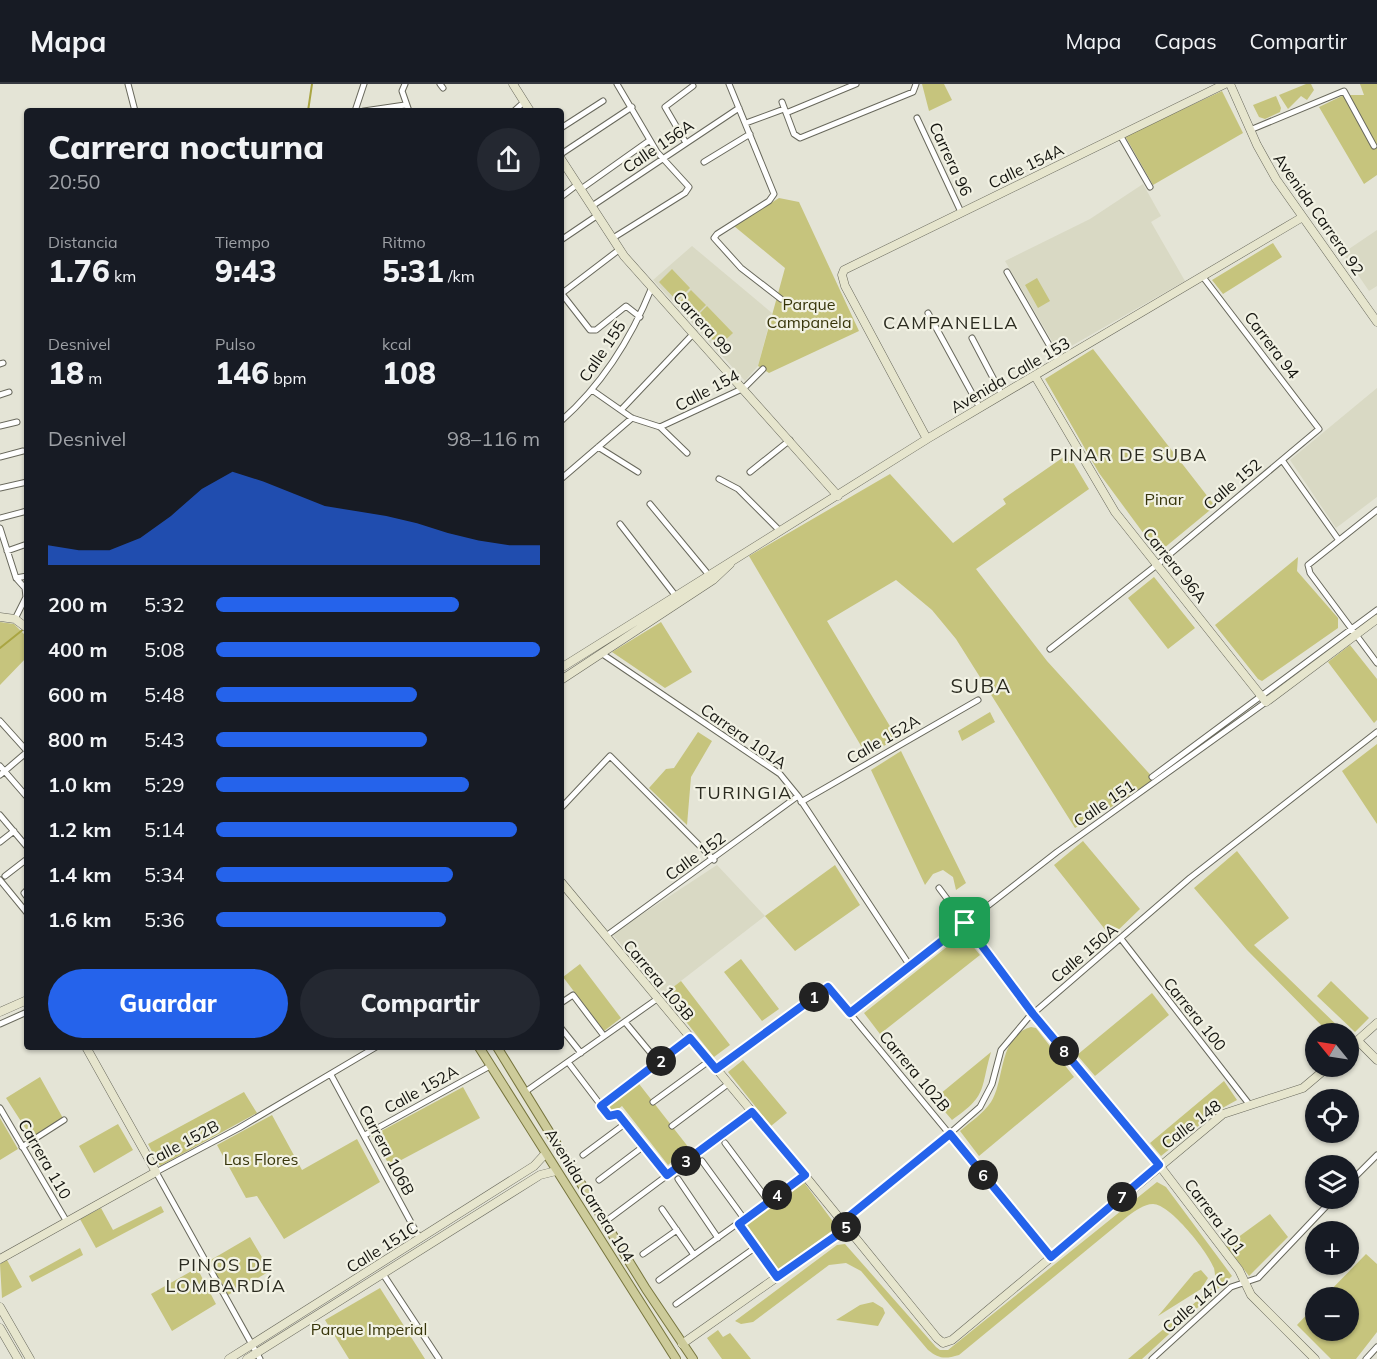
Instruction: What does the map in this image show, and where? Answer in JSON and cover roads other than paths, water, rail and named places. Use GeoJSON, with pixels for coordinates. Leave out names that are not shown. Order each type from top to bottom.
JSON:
{"type":"FeatureCollection","features":[{"type":"Feature","properties":{"kind":"main road","name":"Avenida Carrera 104"},"geometry":{"type":"LineString","coordinates":[[481,1050],[676,1359]]}},
{"type":"Feature","properties":{"kind":"main road","name":"Avenida Carrera 104"},"geometry":{"type":"LineString","coordinates":[[499,1050],[630,1263],[693,1359]]}},
{"type":"Feature","properties":{"kind":"street"},"geometry":{"type":"LineString","coordinates":[[128,84],[134,108]]}},
{"type":"Feature","properties":{"kind":"street"},"geometry":{"type":"LineString","coordinates":[[355,84],[364,85],[356,108]]}},
{"type":"Feature","properties":{"kind":"street"},"geometry":{"type":"LineString","coordinates":[[405,84],[402,91],[407,108]]}},
{"type":"Feature","properties":{"kind":"street"},"geometry":{"type":"LineString","coordinates":[[513,84],[528,108]]}},
{"type":"Feature","properties":{"kind":"street"},"geometry":{"type":"LineString","coordinates":[[613,238],[685,193],[687,184],[662,159],[617,84]]}},
{"type":"Feature","properties":{"kind":"street"},"geometry":{"type":"LineString","coordinates":[[746,123],[856,84]]}},
{"type":"Feature","properties":{"kind":"street"},"geometry":{"type":"LineString","coordinates":[[782,102],[794,134],[800,138],[913,92],[916,84]]}},
{"type":"Feature","properties":{"kind":"street","name":"Calle 154A"},"geometry":{"type":"LineString","coordinates":[[927,439],[845,286],[842,275],[849,266],[1225,84]]}},
{"type":"Feature","properties":{"kind":"street","name":"Avenida Carrera 92"},"geometry":{"type":"LineString","coordinates":[[1230,84],[1267,165],[1301,218],[1375,316]]}},
{"type":"Feature","properties":{"kind":"street"},"geometry":{"type":"LineString","coordinates":[[731,85],[773,189],[772,198],[717,234],[715,241],[781,299]]}},
{"type":"Feature","properties":{"kind":"street"},"geometry":{"type":"LineString","coordinates":[[686,143],[664,107],[693,86]]}},
{"type":"Feature","properties":{"kind":"street"},"geometry":{"type":"LineString","coordinates":[[1250,130],[1344,91],[1374,146]]}},
{"type":"Feature","properties":{"kind":"street"},"geometry":{"type":"LineString","coordinates":[[564,126],[603,101]]}},
{"type":"Feature","properties":{"kind":"street"},"geometry":{"type":"LineString","coordinates":[[517,108],[524,102]]}},
{"type":"Feature","properties":{"kind":"street"},"geometry":{"type":"LineString","coordinates":[[564,152],[632,106]]}},
{"type":"Feature","properties":{"kind":"street","name":"Calle 156A"},"geometry":{"type":"LineString","coordinates":[[592,206],[739,108]]}},
{"type":"Feature","properties":{"kind":"street","name":"Carrera 96"},"geometry":{"type":"LineString","coordinates":[[917,118],[961,212]]}},
{"type":"Feature","properties":{"kind":"street"},"geometry":{"type":"LineString","coordinates":[[704,162],[750,134]]}},
{"type":"Feature","properties":{"kind":"street"},"geometry":{"type":"LineString","coordinates":[[1120,135],[1150,187]]}},
{"type":"Feature","properties":{"kind":"street"},"geometry":{"type":"LineString","coordinates":[[564,195],[650,140]]}},
{"type":"Feature","properties":{"kind":"street","name":"Carrera 99"},"geometry":{"type":"LineString","coordinates":[[564,164],[620,249],[838,496]]}},
{"type":"Feature","properties":{"kind":"street"},"geometry":{"type":"LineString","coordinates":[[564,238],[598,215]]}},
{"type":"Feature","properties":{"kind":"street","name":"Avenida Calle 153"},"geometry":{"type":"LineString","coordinates":[[564,666],[927,439],[1301,218]]}},
{"type":"Feature","properties":{"kind":"street"},"geometry":{"type":"LineString","coordinates":[[564,292],[620,249]]}},
{"type":"Feature","properties":{"kind":"street"},"geometry":{"type":"LineString","coordinates":[[1007,272],[1059,362]]}},
{"type":"Feature","properties":{"kind":"street","name":"Carrera 94"},"geometry":{"type":"LineString","coordinates":[[1203,277],[1319,429]]}},
{"type":"Feature","properties":{"kind":"street","name":"Calle 155"},"geometry":{"type":"LineString","coordinates":[[564,418],[609,369],[640,317],[652,287]]}},
{"type":"Feature","properties":{"kind":"street"},"geometry":{"type":"LineString","coordinates":[[564,297],[587,328],[596,330],[626,306],[640,317]]}},
{"type":"Feature","properties":{"kind":"street"},"geometry":{"type":"LineString","coordinates":[[928,314],[980,408]]}},
{"type":"Feature","properties":{"kind":"street"},"geometry":{"type":"LineString","coordinates":[[621,410],[694,333]]}},
{"type":"Feature","properties":{"kind":"street"},"geometry":{"type":"LineString","coordinates":[[972,338],[1002,395]]}},
{"type":"Feature","properties":{"kind":"street","name":"Calle 154"},"geometry":{"type":"LineString","coordinates":[[660,427],[744,388],[762,369]]}},
{"type":"Feature","properties":{"kind":"street","name":"Carrera 96A"},"geometry":{"type":"LineString","coordinates":[[1035,376],[1110,504],[1264,699]]}},
{"type":"Feature","properties":{"kind":"street"},"geometry":{"type":"LineString","coordinates":[[592,390],[632,418],[660,427],[687,453]]}},
{"type":"Feature","properties":{"kind":"street"},"geometry":{"type":"LineString","coordinates":[[0,395],[9,392]]}},
{"type":"Feature","properties":{"kind":"street"},"geometry":{"type":"LineString","coordinates":[[564,476],[632,418]]}},
{"type":"Feature","properties":{"kind":"street"},"geometry":{"type":"LineString","coordinates":[[0,426],[17,422]]}},
{"type":"Feature","properties":{"kind":"street","name":"Calle 152"},"geometry":{"type":"LineString","coordinates":[[1050,649],[1158,564],[1319,429]]}},
{"type":"Feature","properties":{"kind":"street"},"geometry":{"type":"LineString","coordinates":[[750,472],[790,440]]}},
{"type":"Feature","properties":{"kind":"street"},"geometry":{"type":"LineString","coordinates":[[598,447],[638,472]]}},
{"type":"Feature","properties":{"kind":"street"},"geometry":{"type":"LineString","coordinates":[[0,457],[23,451]]}},
{"type":"Feature","properties":{"kind":"street"},"geometry":{"type":"LineString","coordinates":[[1282,460],[1338,539]]}},
{"type":"Feature","properties":{"kind":"street"},"geometry":{"type":"LineString","coordinates":[[719,479],[738,489],[780,531]]}},
{"type":"Feature","properties":{"kind":"street"},"geometry":{"type":"LineString","coordinates":[[0,488],[24,483]]}},
{"type":"Feature","properties":{"kind":"street"},"geometry":{"type":"LineString","coordinates":[[650,504],[708,574]]}},
{"type":"Feature","properties":{"kind":"street"},"geometry":{"type":"LineString","coordinates":[[1377,510],[1308,565],[1310,573],[1377,663]]}},
{"type":"Feature","properties":{"kind":"street"},"geometry":{"type":"LineString","coordinates":[[0,518],[24,512]]}},
{"type":"Feature","properties":{"kind":"street"},"geometry":{"type":"LineString","coordinates":[[620,524],[675,595]]}},
{"type":"Feature","properties":{"kind":"street"},"geometry":{"type":"LineString","coordinates":[[0,528],[16,578],[24,587]]}},
{"type":"Feature","properties":{"kind":"street"},"geometry":{"type":"LineString","coordinates":[[7,550],[24,545]]}},
{"type":"Feature","properties":{"kind":"street","name":"Avenida Calle 153"},"geometry":{"type":"LineString","coordinates":[[564,678],[713,580],[735,559]]}},
{"type":"Feature","properties":{"kind":"street"},"geometry":{"type":"LineString","coordinates":[[16,578],[24,577]]}},
{"type":"Feature","properties":{"kind":"street"},"geometry":{"type":"LineString","coordinates":[[0,617],[21,623],[24,607]]}},
{"type":"Feature","properties":{"kind":"street","name":"Calle 151"},"geometry":{"type":"LineString","coordinates":[[850,1013],[1057,852],[1355,631],[1377,610]]}},
{"type":"Feature","properties":{"kind":"street","name":"Calle 151"},"geometry":{"type":"LineString","coordinates":[[1355,631],[1377,619]]}},
{"type":"Feature","properties":{"kind":"street","name":"Carrera 101A"},"geometry":{"type":"LineString","coordinates":[[596,644],[601,652],[773,769],[800,799],[910,966]]}},
{"type":"Feature","properties":{"kind":"street","name":"Calle 151"},"geometry":{"type":"LineString","coordinates":[[1152,777],[1264,699]]}},
{"type":"Feature","properties":{"kind":"street","name":"Calle 152A"},"geometry":{"type":"LineString","coordinates":[[800,799],[978,700]]}},
{"type":"Feature","properties":{"kind":"street"},"geometry":{"type":"LineString","coordinates":[[0,721],[24,749]]}},
{"type":"Feature","properties":{"kind":"street","name":"Calle 150A"},"geometry":{"type":"LineString","coordinates":[[682,1344],[777,1277],[844,1225],[950,1134],[980,1107],[992,1084],[1001,1050],[1010,1036],[1033,1014],[1122,940],[1190,878],[1377,732]]}},
{"type":"Feature","properties":{"kind":"street"},"geometry":{"type":"LineString","coordinates":[[24,754],[2,771],[24,794]]}},
{"type":"Feature","properties":{"kind":"street"},"geometry":{"type":"LineString","coordinates":[[564,805],[610,756],[714,860]]}},
{"type":"Feature","properties":{"kind":"street","name":"Calle 152"},"geometry":{"type":"LineString","coordinates":[[606,936],[800,799]]}},
{"type":"Feature","properties":{"kind":"street"},"geometry":{"type":"LineString","coordinates":[[0,815],[24,843]]}},
{"type":"Feature","properties":{"kind":"street"},"geometry":{"type":"LineString","coordinates":[[0,842],[14,831]]}},
{"type":"Feature","properties":{"kind":"street"},"geometry":{"type":"LineString","coordinates":[[24,861],[3,878],[24,909]]}},
{"type":"Feature","properties":{"kind":"street","name":"Carrera 103B"},"geometry":{"type":"LineString","coordinates":[[564,886],[805,1175],[936,1338],[943,1343]]}},
{"type":"Feature","properties":{"kind":"street","name":"Carrera 101"},"geometry":{"type":"LineString","coordinates":[[939,888],[1033,1014],[1159,1165],[1239,1270],[1251,1295],[1315,1359]]}},
{"type":"Feature","properties":{"kind":"street","name":"Carrera 100"},"geometry":{"type":"LineString","coordinates":[[1122,940],[1249,1104]]}},
{"type":"Feature","properties":{"kind":"street","name":"Carrera 102B"},"geometry":{"type":"LineString","coordinates":[[716,1069],[828,987],[1051,1257]]}},
{"type":"Feature","properties":{"kind":"street"},"geometry":{"type":"LineString","coordinates":[[564,1001],[573,995],[604,1036]]}},
{"type":"Feature","properties":{"kind":"street"},"geometry":{"type":"LineString","coordinates":[[525,1092],[657,999]]}},
{"type":"Feature","properties":{"kind":"street"},"geometry":{"type":"LineString","coordinates":[[1,1009],[24,1001]]}},
{"type":"Feature","properties":{"kind":"street"},"geometry":{"type":"LineString","coordinates":[[0,1024],[24,1013]]}},
{"type":"Feature","properties":{"kind":"street"},"geometry":{"type":"LineString","coordinates":[[625,1022],[658,1063]]}},
{"type":"Feature","properties":{"kind":"street"},"geometry":{"type":"LineString","coordinates":[[1359,1040],[1377,1023]]}},
{"type":"Feature","properties":{"kind":"street"},"geometry":{"type":"LineString","coordinates":[[564,1032],[581,1053]]}},
{"type":"Feature","properties":{"kind":"street"},"geometry":{"type":"LineString","coordinates":[[601,1106],[690,1038]]}},
{"type":"Feature","properties":{"kind":"street"},"geometry":{"type":"LineString","coordinates":[[1359,1042],[1377,1060]]}},
{"type":"Feature","properties":{"kind":"street"},"geometry":{"type":"LineString","coordinates":[[88,1050],[258,1356]]}},
{"type":"Feature","properties":{"kind":"street","name":"Calle 152B"},"geometry":{"type":"LineString","coordinates":[[0,1259],[331,1075],[371,1050]]}},
{"type":"Feature","properties":{"kind":"street"},"geometry":{"type":"LineString","coordinates":[[653,1102],[708,1060]]}},
{"type":"Feature","properties":{"kind":"street"},"geometry":{"type":"LineString","coordinates":[[568,1062],[609,1116],[618,1114],[667,1175]]}},
{"type":"Feature","properties":{"kind":"street","name":"Calle 152A"},"geometry":{"type":"LineString","coordinates":[[365,1135],[490,1066]]}},
{"type":"Feature","properties":{"kind":"street","name":"Carrera 106B"},"geometry":{"type":"LineString","coordinates":[[331,1075],[420,1239]]}},
{"type":"Feature","properties":{"kind":"street","name":"Calle 148"},"geometry":{"type":"LineString","coordinates":[[943,1343],[952,1340],[1159,1165],[1223,1114],[1303,1088],[1316,1077]]}},
{"type":"Feature","properties":{"kind":"street"},"geometry":{"type":"LineString","coordinates":[[672,1126],[728,1084]]}},
{"type":"Feature","properties":{"kind":"street","name":"Carrera 110"},"geometry":{"type":"LineString","coordinates":[[0,1110],[67,1222]]}},
{"type":"Feature","properties":{"kind":"street"},"geometry":{"type":"LineString","coordinates":[[606,1221],[752,1112]]}},
{"type":"Feature","properties":{"kind":"street"},"geometry":{"type":"LineString","coordinates":[[22,1147],[64,1120]]}},
{"type":"Feature","properties":{"kind":"street"},"geometry":{"type":"LineString","coordinates":[[583,1155],[626,1123]]}},
{"type":"Feature","properties":{"kind":"street"},"geometry":{"type":"LineString","coordinates":[[725,1143],[768,1202]]}},
{"type":"Feature","properties":{"kind":"street"},"geometry":{"type":"LineString","coordinates":[[599,1180],[644,1146]]}},
{"type":"Feature","properties":{"kind":"street","name":"Calle 151C"},"geometry":{"type":"LineString","coordinates":[[229,1359],[534,1167],[545,1154]]}},
{"type":"Feature","properties":{"kind":"street"},"geometry":{"type":"LineString","coordinates":[[1359,1173],[1377,1155]]}},
{"type":"Feature","properties":{"kind":"street"},"geometry":{"type":"LineString","coordinates":[[702,1161],[745,1220]]}},
{"type":"Feature","properties":{"kind":"street","name":"Calle 151C"},"geometry":{"type":"LineString","coordinates":[[247,1359],[258,1356],[382,1274],[540,1175],[556,1171]]}},
{"type":"Feature","properties":{"kind":"street"},"geometry":{"type":"LineString","coordinates":[[658,1280],[805,1175]]}},
{"type":"Feature","properties":{"kind":"street"},"geometry":{"type":"LineString","coordinates":[[678,1179],[718,1238]]}},
{"type":"Feature","properties":{"kind":"street"},"geometry":{"type":"LineString","coordinates":[[662,1209],[694,1255]]}},
{"type":"Feature","properties":{"kind":"street","name":"Calle 147C"},"geometry":{"type":"LineString","coordinates":[[1152,1359],[1231,1287],[1244,1282],[1252,1282],[1258,1278],[1324,1209]]}},
{"type":"Feature","properties":{"kind":"street"},"geometry":{"type":"LineString","coordinates":[[739,1224],[777,1277]]}},
{"type":"Feature","properties":{"kind":"street"},"geometry":{"type":"LineString","coordinates":[[643,1254],[677,1230]]}},
{"type":"Feature","properties":{"kind":"street"},"geometry":{"type":"LineString","coordinates":[[676,1304],[756,1247]]}},
{"type":"Feature","properties":{"kind":"street"},"geometry":{"type":"LineString","coordinates":[[382,1274],[439,1359]]}},
{"type":"Feature","properties":{"kind":"street"},"geometry":{"type":"LineString","coordinates":[[0,1308],[30,1359]]}},
{"type":"Feature","properties":{"kind":"street"},"geometry":{"type":"LineString","coordinates":[[0,1328],[18,1359]]}},
{"type":"Feature","properties":{"kind":"street"},"geometry":{"type":"LineString","coordinates":[[1366,1359],[1377,1347]]}},
{"type":"Feature","properties":{"kind":"waterway"},"geometry":{"type":"LineString","coordinates":[[308,108],[312,84]]}},
{"type":"Feature","properties":{"kind":"waterway"},"geometry":{"type":"LineString","coordinates":[[0,648],[24,629]]}},
{"type":"Feature","properties":{"kind":"district","name":"CAMPANELLA"},"geometry":{"type":"Point","coordinates":[951,323]}},
{"type":"Feature","properties":{"kind":"district","name":"PINAR DE SUBA"},"geometry":{"type":"Point","coordinates":[1129,455]}},
{"type":"Feature","properties":{"kind":"district","name":"SUBA"},"geometry":{"type":"Point","coordinates":[981,686]}},
{"type":"Feature","properties":{"kind":"district","name":"TURINGIA"},"geometry":{"type":"Point","coordinates":[744,793]}},
{"type":"Feature","properties":{"kind":"district","name":"PINOS DE LOMBARDÍA"},"geometry":{"type":"Point","coordinates":[226,1275]}},
{"type":"Feature","properties":{"kind":"park label","name":"Parque Campanela"},"geometry":{"type":"Point","coordinates":[809,313]}},
{"type":"Feature","properties":{"kind":"park label","name":"Pinar"},"geometry":{"type":"Point","coordinates":[1164,499]}},
{"type":"Feature","properties":{"kind":"park label","name":"Las Flores"},"geometry":{"type":"Point","coordinates":[261,1159]}},
{"type":"Feature","properties":{"kind":"park label","name":"Parque Imperial"},"geometry":{"type":"Point","coordinates":[369,1329]}}]}
